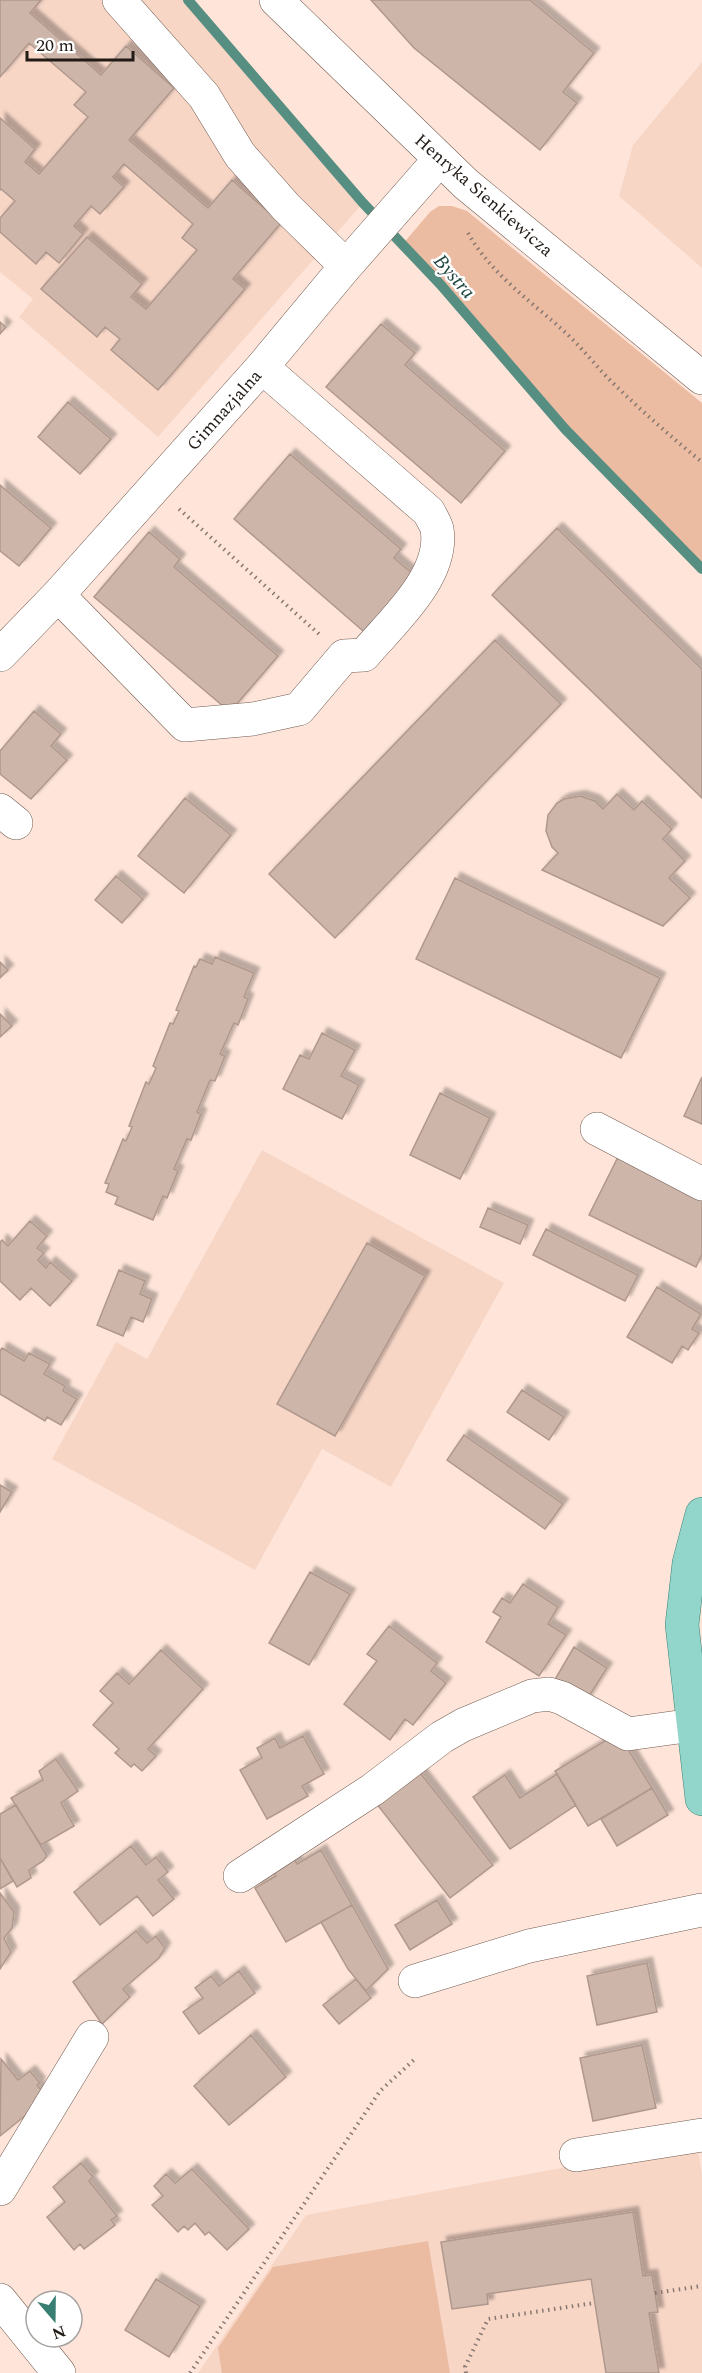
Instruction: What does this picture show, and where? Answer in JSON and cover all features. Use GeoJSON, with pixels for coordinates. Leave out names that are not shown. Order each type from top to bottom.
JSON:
{"type":"FeatureCollection","features":[{"type":"Feature","properties":{"kind":"main road"},"geometry":{"type":"LineString","coordinates":[[701,1781],[682,1624],[689,1563],[702,1514]]}},
{"type":"Feature","properties":{"kind":"street"},"geometry":{"type":"LineString","coordinates":[[119,0],[204,96],[240,155],[286,207],[348,263]]}},
{"type":"Feature","properties":{"kind":"street","name":"Henryka Sienkiewicza"},"geometry":{"type":"LineString","coordinates":[[276,0],[466,184],[702,378]]}},
{"type":"Feature","properties":{"kind":"street","name":"Gimnazjalna"},"geometry":{"type":"LineString","coordinates":[[0,655],[58,595],[262,367],[348,263],[440,159]]}},
{"type":"Feature","properties":{"kind":"street"},"geometry":{"type":"LineString","coordinates":[[58,595],[185,725],[253,719],[299,709],[344,656],[364,655],[424,584],[435,551],[437,529],[429,512],[262,367]]}},
{"type":"Feature","properties":{"kind":"street"},"geometry":{"type":"LineString","coordinates":[[597,1129],[702,1184]]}},
{"type":"Feature","properties":{"kind":"street"},"geometry":{"type":"LineString","coordinates":[[240,1876],[372,1791],[442,1737],[463,1725],[532,1696],[549,1694],[562,1698],[628,1734],[693,1725]]}},
{"type":"Feature","properties":{"kind":"street"},"geometry":{"type":"LineString","coordinates":[[415,1981],[529,1946],[702,1910]]}},
{"type":"Feature","properties":{"kind":"street"},"geometry":{"type":"LineString","coordinates":[[0,2189],[92,2037]]}},
{"type":"Feature","properties":{"kind":"street"},"geometry":{"type":"LineString","coordinates":[[576,2156],[702,2135]]}},
{"type":"Feature","properties":{"kind":"street"},"geometry":{"type":"LineString","coordinates":[[0,2300],[59,2373]]}},
{"type":"Feature","properties":{"kind":"path"},"geometry":{"type":"LineString","coordinates":[[466,228],[477,248],[512,287],[568,335],[615,386],[663,431],[702,462]]}},
{"type":"Feature","properties":{"kind":"path"},"geometry":{"type":"LineString","coordinates":[[178,508],[344,656]]}},
{"type":"Feature","properties":{"kind":"path"},"geometry":{"type":"LineString","coordinates":[[190,2373],[380,2091],[416,2058]]}},
{"type":"Feature","properties":{"kind":"path"},"geometry":{"type":"LineString","coordinates":[[655,2293],[702,2286]]}},
{"type":"Feature","properties":{"kind":"path"},"geometry":{"type":"LineString","coordinates":[[466,2373],[465,2367],[488,2319],[594,2303]]}},
{"type":"Feature","properties":{"kind":"shaded area"},"geometry":{"type":"Polygon","coordinates":[[[0,0],[188,0],[363,203],[158,437],[19,317],[33,299],[0,272],[0,0]]]}},
{"type":"Feature","properties":{"kind":"shaded area"},"geometry":{"type":"Polygon","coordinates":[[[702,62],[702,268],[619,196],[633,145],[702,62]]]}},
{"type":"Feature","properties":{"kind":"shaded area"},"geometry":{"type":"Polygon","coordinates":[[[439,206],[452,206],[467,211],[702,403],[702,569],[565,429],[440,284],[402,245],[430,212],[439,206]]]}},
{"type":"Feature","properties":{"kind":"shaded area"},"geometry":{"type":"Polygon","coordinates":[[[262,1150],[504,1283],[391,1487],[322,1449],[255,1570],[52,1459],[116,1342],[147,1359],[262,1150]]]}},
{"type":"Feature","properties":{"kind":"shaded area"},"geometry":{"type":"Polygon","coordinates":[[[697,2143],[702,2175],[702,2373],[198,2373],[306,2215],[697,2143]]]}},
{"type":"Feature","properties":{"kind":"shaded area"},"geometry":{"type":"Polygon","coordinates":[[[428,2241],[450,2373],[222,2373],[218,2348],[273,2267],[428,2241]]]}},
{"type":"Feature","properties":{"kind":"building"},"geometry":{"type":"Polygon","coordinates":[[[0,0],[41,0],[30,13],[101,75],[126,46],[174,88],[129,140],[208,208],[232,180],[281,223],[233,279],[245,289],[158,390],[111,350],[120,339],[105,327],[97,337],[41,289],[87,237],[142,284],[131,297],[146,309],[197,250],[182,238],[193,224],[124,164],[113,177],[124,187],[100,214],[91,206],[74,226],[83,234],[59,263],[46,252],[36,264],[0,232],[0,218],[15,201],[0,190],[0,118],[35,149],[25,162],[39,174],[88,117],[74,105],[86,92],[29,43],[0,77],[0,0]]]}},
{"type":"Feature","properties":{"kind":"building"},"geometry":{"type":"Polygon","coordinates":[[[371,0],[530,0],[594,53],[563,92],[577,103],[540,150],[414,48],[371,0]]]}},
{"type":"Feature","properties":{"kind":"building"},"geometry":{"type":"Polygon","coordinates":[[[0,322],[6,327],[0,334],[0,322]]]}},
{"type":"Feature","properties":{"kind":"building"},"geometry":{"type":"Polygon","coordinates":[[[381,324],[415,353],[405,365],[505,451],[461,503],[326,387],[381,324]]]}},
{"type":"Feature","properties":{"kind":"building"},"geometry":{"type":"Polygon","coordinates":[[[68,402],[111,439],[80,474],[38,437],[68,402]]]}},
{"type":"Feature","properties":{"kind":"building"},"geometry":{"type":"Polygon","coordinates":[[[290,454],[401,549],[394,558],[420,580],[370,637],[234,519],[290,454]]]}},
{"type":"Feature","properties":{"kind":"building"},"geometry":{"type":"Polygon","coordinates":[[[0,485],[51,528],[19,566],[0,551],[0,485]]]}},
{"type":"Feature","properties":{"kind":"building"},"geometry":{"type":"Polygon","coordinates":[[[557,528],[702,669],[702,798],[492,595],[557,528]]]}},
{"type":"Feature","properties":{"kind":"building"},"geometry":{"type":"Polygon","coordinates":[[[149,532],[180,559],[174,567],[278,656],[230,712],[94,597],[149,532]]]}},
{"type":"Feature","properties":{"kind":"building"},"geometry":{"type":"Polygon","coordinates":[[[495,640],[561,704],[335,938],[269,874],[495,640]]]}},
{"type":"Feature","properties":{"kind":"building"},"geometry":{"type":"Polygon","coordinates":[[[34,711],[61,734],[51,746],[67,760],[31,799],[0,774],[0,751],[34,711]]]}},
{"type":"Feature","properties":{"kind":"building"},"geometry":{"type":"Polygon","coordinates":[[[617,794],[634,810],[642,801],[672,829],[663,839],[685,861],[669,878],[690,898],[663,926],[542,870],[558,853],[552,847],[546,831],[548,815],[557,803],[580,796],[595,801],[603,809],[617,794]]]}},
{"type":"Feature","properties":{"kind":"building"},"geometry":{"type":"Polygon","coordinates":[[[185,798],[231,835],[184,893],[138,856],[185,798]]]}},
{"type":"Feature","properties":{"kind":"building"},"geometry":{"type":"Polygon","coordinates":[[[116,876],[143,899],[122,923],[95,900],[116,876]]]}},
{"type":"Feature","properties":{"kind":"building"},"geometry":{"type":"Polygon","coordinates":[[[455,878],[660,978],[621,1058],[416,959],[455,878]]]}},
{"type":"Feature","properties":{"kind":"building"},"geometry":{"type":"Polygon","coordinates":[[[215,957],[254,973],[244,997],[248,999],[238,1025],[234,1023],[220,1054],[225,1056],[215,1081],[210,1080],[197,1112],[201,1114],[191,1140],[187,1139],[174,1169],[178,1171],[167,1198],[163,1196],[153,1220],[115,1204],[118,1197],[106,1192],[109,1184],[105,1183],[123,1139],[126,1141],[132,1127],[129,1126],[146,1082],[149,1084],[156,1068],[153,1066],[170,1023],[173,1024],[179,1011],[176,1010],[194,966],[196,967],[200,959],[212,964],[215,957]]]}},
{"type":"Feature","properties":{"kind":"building"},"geometry":{"type":"Polygon","coordinates":[[[0,962],[8,970],[0,978],[0,962]]]}},
{"type":"Feature","properties":{"kind":"building"},"geometry":{"type":"Polygon","coordinates":[[[0,1014],[12,1026],[0,1037],[0,1014]]]}},
{"type":"Feature","properties":{"kind":"building"},"geometry":{"type":"Polygon","coordinates":[[[322,1033],[355,1050],[341,1076],[359,1085],[342,1119],[283,1089],[300,1055],[309,1059],[322,1033]]]}},
{"type":"Feature","properties":{"kind":"building"},"geometry":{"type":"Polygon","coordinates":[[[702,1077],[702,1124],[684,1116],[702,1077]]]}},
{"type":"Feature","properties":{"kind":"building"},"geometry":{"type":"Polygon","coordinates":[[[440,1093],[490,1118],[460,1179],[410,1155],[440,1093]]]}},
{"type":"Feature","properties":{"kind":"building"},"geometry":{"type":"Polygon","coordinates":[[[620,1153],[702,1193],[702,1254],[696,1267],[589,1215],[620,1153]]]}},
{"type":"Feature","properties":{"kind":"building"},"geometry":{"type":"Polygon","coordinates":[[[488,1208],[528,1225],[520,1244],[480,1227],[488,1208]]]}},
{"type":"Feature","properties":{"kind":"building"},"geometry":{"type":"Polygon","coordinates":[[[30,1221],[47,1236],[37,1248],[44,1253],[38,1260],[46,1268],[50,1262],[72,1281],[50,1306],[31,1288],[20,1300],[0,1281],[0,1242],[2,1240],[8,1246],[30,1221]]]}},
{"type":"Feature","properties":{"kind":"building"},"geometry":{"type":"Polygon","coordinates":[[[546,1229],[638,1275],[625,1301],[533,1255],[546,1229]]]}},
{"type":"Feature","properties":{"kind":"building"},"geometry":{"type":"Polygon","coordinates":[[[367,1243],[425,1276],[335,1436],[277,1404],[367,1243]]]}},
{"type":"Feature","properties":{"kind":"building"},"geometry":{"type":"Polygon","coordinates":[[[119,1270],[145,1281],[140,1294],[152,1299],[143,1322],[131,1317],[123,1336],[97,1325],[119,1270]]]}},
{"type":"Feature","properties":{"kind":"building"},"geometry":{"type":"Polygon","coordinates":[[[657,1287],[701,1314],[692,1329],[699,1333],[688,1350],[682,1346],[672,1363],[627,1337],[657,1287]]]}},
{"type":"Feature","properties":{"kind":"building"},"geometry":{"type":"Polygon","coordinates":[[[2,1348],[24,1361],[29,1353],[50,1364],[44,1374],[65,1386],[63,1391],[77,1399],[61,1425],[47,1417],[45,1421],[0,1394],[0,1351],[2,1348]]]}},
{"type":"Feature","properties":{"kind":"building"},"geometry":{"type":"Polygon","coordinates":[[[522,1390],[564,1417],[549,1440],[507,1412],[522,1390]]]}},
{"type":"Feature","properties":{"kind":"building"},"geometry":{"type":"Polygon","coordinates":[[[464,1435],[563,1504],[545,1529],[447,1460],[464,1435]]]}},
{"type":"Feature","properties":{"kind":"building"},"geometry":{"type":"Polygon","coordinates":[[[0,1485],[12,1492],[0,1512],[0,1485]]]}},
{"type":"Feature","properties":{"kind":"building"},"geometry":{"type":"Polygon","coordinates":[[[310,1572],[350,1594],[309,1665],[269,1643],[310,1572]]]}},
{"type":"Feature","properties":{"kind":"building"},"geometry":{"type":"Polygon","coordinates":[[[523,1584],[558,1607],[548,1624],[566,1635],[539,1676],[486,1642],[501,1617],[493,1612],[502,1598],[510,1603],[523,1584]]]}},
{"type":"Feature","properties":{"kind":"building"},"geometry":{"type":"Polygon","coordinates":[[[389,1626],[437,1663],[431,1671],[446,1683],[413,1725],[405,1719],[390,1740],[344,1704],[377,1661],[367,1654],[389,1626]]]}},
{"type":"Feature","properties":{"kind":"building"},"geometry":{"type":"Polygon","coordinates":[[[574,1647],[607,1668],[586,1701],[554,1681],[574,1647]]]}},
{"type":"Feature","properties":{"kind":"building"},"geometry":{"type":"Polygon","coordinates":[[[161,1650],[203,1689],[148,1749],[156,1756],[142,1771],[134,1764],[131,1767],[115,1753],[119,1749],[93,1725],[113,1703],[100,1691],[117,1673],[129,1684],[161,1650]]]}},
{"type":"Feature","properties":{"kind":"building"},"geometry":{"type":"Polygon","coordinates":[[[618,1733],[652,1788],[588,1826],[555,1771],[618,1733]]]}},
{"type":"Feature","properties":{"kind":"building"},"geometry":{"type":"Polygon","coordinates":[[[303,1736],[324,1774],[302,1786],[308,1796],[267,1819],[240,1770],[262,1758],[257,1748],[275,1738],[280,1748],[303,1736]]]}},
{"type":"Feature","properties":{"kind":"building"},"geometry":{"type":"Polygon","coordinates":[[[56,1759],[78,1791],[61,1803],[74,1826],[41,1845],[11,1798],[43,1780],[39,1771],[56,1759]]]}},
{"type":"Feature","properties":{"kind":"building"},"geometry":{"type":"Polygon","coordinates":[[[414,1765],[493,1865],[450,1898],[372,1798],[414,1765]]]}},
{"type":"Feature","properties":{"kind":"building"},"geometry":{"type":"Polygon","coordinates":[[[557,1774],[576,1805],[510,1849],[473,1797],[505,1775],[520,1798],[557,1774]]]}},
{"type":"Feature","properties":{"kind":"building"},"geometry":{"type":"Polygon","coordinates":[[[652,1788],[668,1815],[617,1846],[601,1819],[652,1788]]]}},
{"type":"Feature","properties":{"kind":"building"},"geometry":{"type":"Polygon","coordinates":[[[16,1805],[47,1856],[29,1870],[31,1878],[17,1887],[0,1858],[0,1814],[16,1805]]]}},
{"type":"Feature","properties":{"kind":"building"},"geometry":{"type":"Polygon","coordinates":[[[131,1846],[146,1865],[156,1857],[168,1872],[158,1880],[174,1899],[153,1916],[137,1896],[100,1925],[74,1892],[131,1846]]]}},
{"type":"Feature","properties":{"kind":"building"},"geometry":{"type":"Polygon","coordinates":[[[321,1850],[352,1905],[286,1942],[255,1888],[276,1876],[273,1871],[294,1859],[297,1864],[321,1850]]]}},
{"type":"Feature","properties":{"kind":"building"},"geometry":{"type":"Polygon","coordinates":[[[0,1858],[13,1881],[0,1889],[0,1858]]]}},
{"type":"Feature","properties":{"kind":"building"},"geometry":{"type":"Polygon","coordinates":[[[0,1893],[14,1912],[12,1928],[4,1938],[11,1952],[0,1969],[0,1893]]]}},
{"type":"Feature","properties":{"kind":"building"},"geometry":{"type":"Polygon","coordinates":[[[437,1900],[452,1924],[410,1950],[395,1925],[437,1900]]]}},
{"type":"Feature","properties":{"kind":"building"},"geometry":{"type":"Polygon","coordinates":[[[352,1905],[388,1969],[366,1991],[348,1969],[321,1922],[352,1905]]]}},
{"type":"Feature","properties":{"kind":"building"},"geometry":{"type":"Polygon","coordinates":[[[136,1931],[147,1943],[156,1936],[165,1948],[159,1958],[123,1989],[130,1997],[102,2024],[73,1982],[136,1931]]]}},
{"type":"Feature","properties":{"kind":"building"},"geometry":{"type":"Polygon","coordinates":[[[647,1963],[657,2012],[597,2025],[587,1976],[647,1963]]]}},
{"type":"Feature","properties":{"kind":"building"},"geometry":{"type":"Polygon","coordinates":[[[239,1971],[255,1993],[199,2034],[183,2012],[203,1998],[195,1988],[211,1976],[219,1986],[239,1971]]]}},
{"type":"Feature","properties":{"kind":"building"},"geometry":{"type":"Polygon","coordinates":[[[356,1979],[371,1998],[339,2024],[323,2005],[356,1979]]]}},
{"type":"Feature","properties":{"kind":"building"},"geometry":{"type":"Polygon","coordinates":[[[251,2035],[286,2077],[229,2125],[194,2086],[251,2035]]]}},
{"type":"Feature","properties":{"kind":"building"},"geometry":{"type":"Polygon","coordinates":[[[642,2045],[656,2108],[593,2121],[580,2058],[642,2045]]]}},
{"type":"Feature","properties":{"kind":"building"},"geometry":{"type":"Polygon","coordinates":[[[1,2059],[18,2080],[30,2071],[40,2083],[37,2085],[47,2098],[0,2136],[1,2059]]]}},
{"type":"Feature","properties":{"kind":"building"},"geometry":{"type":"Polygon","coordinates":[[[81,2163],[93,2177],[89,2181],[117,2216],[111,2220],[115,2225],[84,2249],[80,2244],[74,2250],[47,2217],[65,2202],[53,2187],[81,2163]]]}},
{"type":"Feature","properties":{"kind":"building"},"geometry":{"type":"Polygon","coordinates":[[[192,2169],[249,2229],[227,2250],[209,2232],[205,2235],[195,2223],[188,2230],[184,2226],[178,2232],[152,2205],[163,2196],[154,2186],[166,2174],[175,2183],[192,2169]]]}},
{"type":"Feature","properties":{"kind":"building"},"geometry":{"type":"Polygon","coordinates":[[[633,2212],[643,2276],[652,2275],[658,2312],[649,2313],[659,2373],[606,2373],[591,2279],[487,2294],[488,2304],[452,2309],[441,2242],[633,2212]]]}},
{"type":"Feature","properties":{"kind":"building"},"geometry":{"type":"Polygon","coordinates":[[[156,2279],[200,2306],[169,2357],[125,2330],[156,2279]]]}},
{"type":"Feature","properties":{"kind":"waterway","name":"Bystra"},"geometry":{"type":"LineString","coordinates":[[188,0],[363,203],[440,284],[565,429],[702,569]]}}]}
